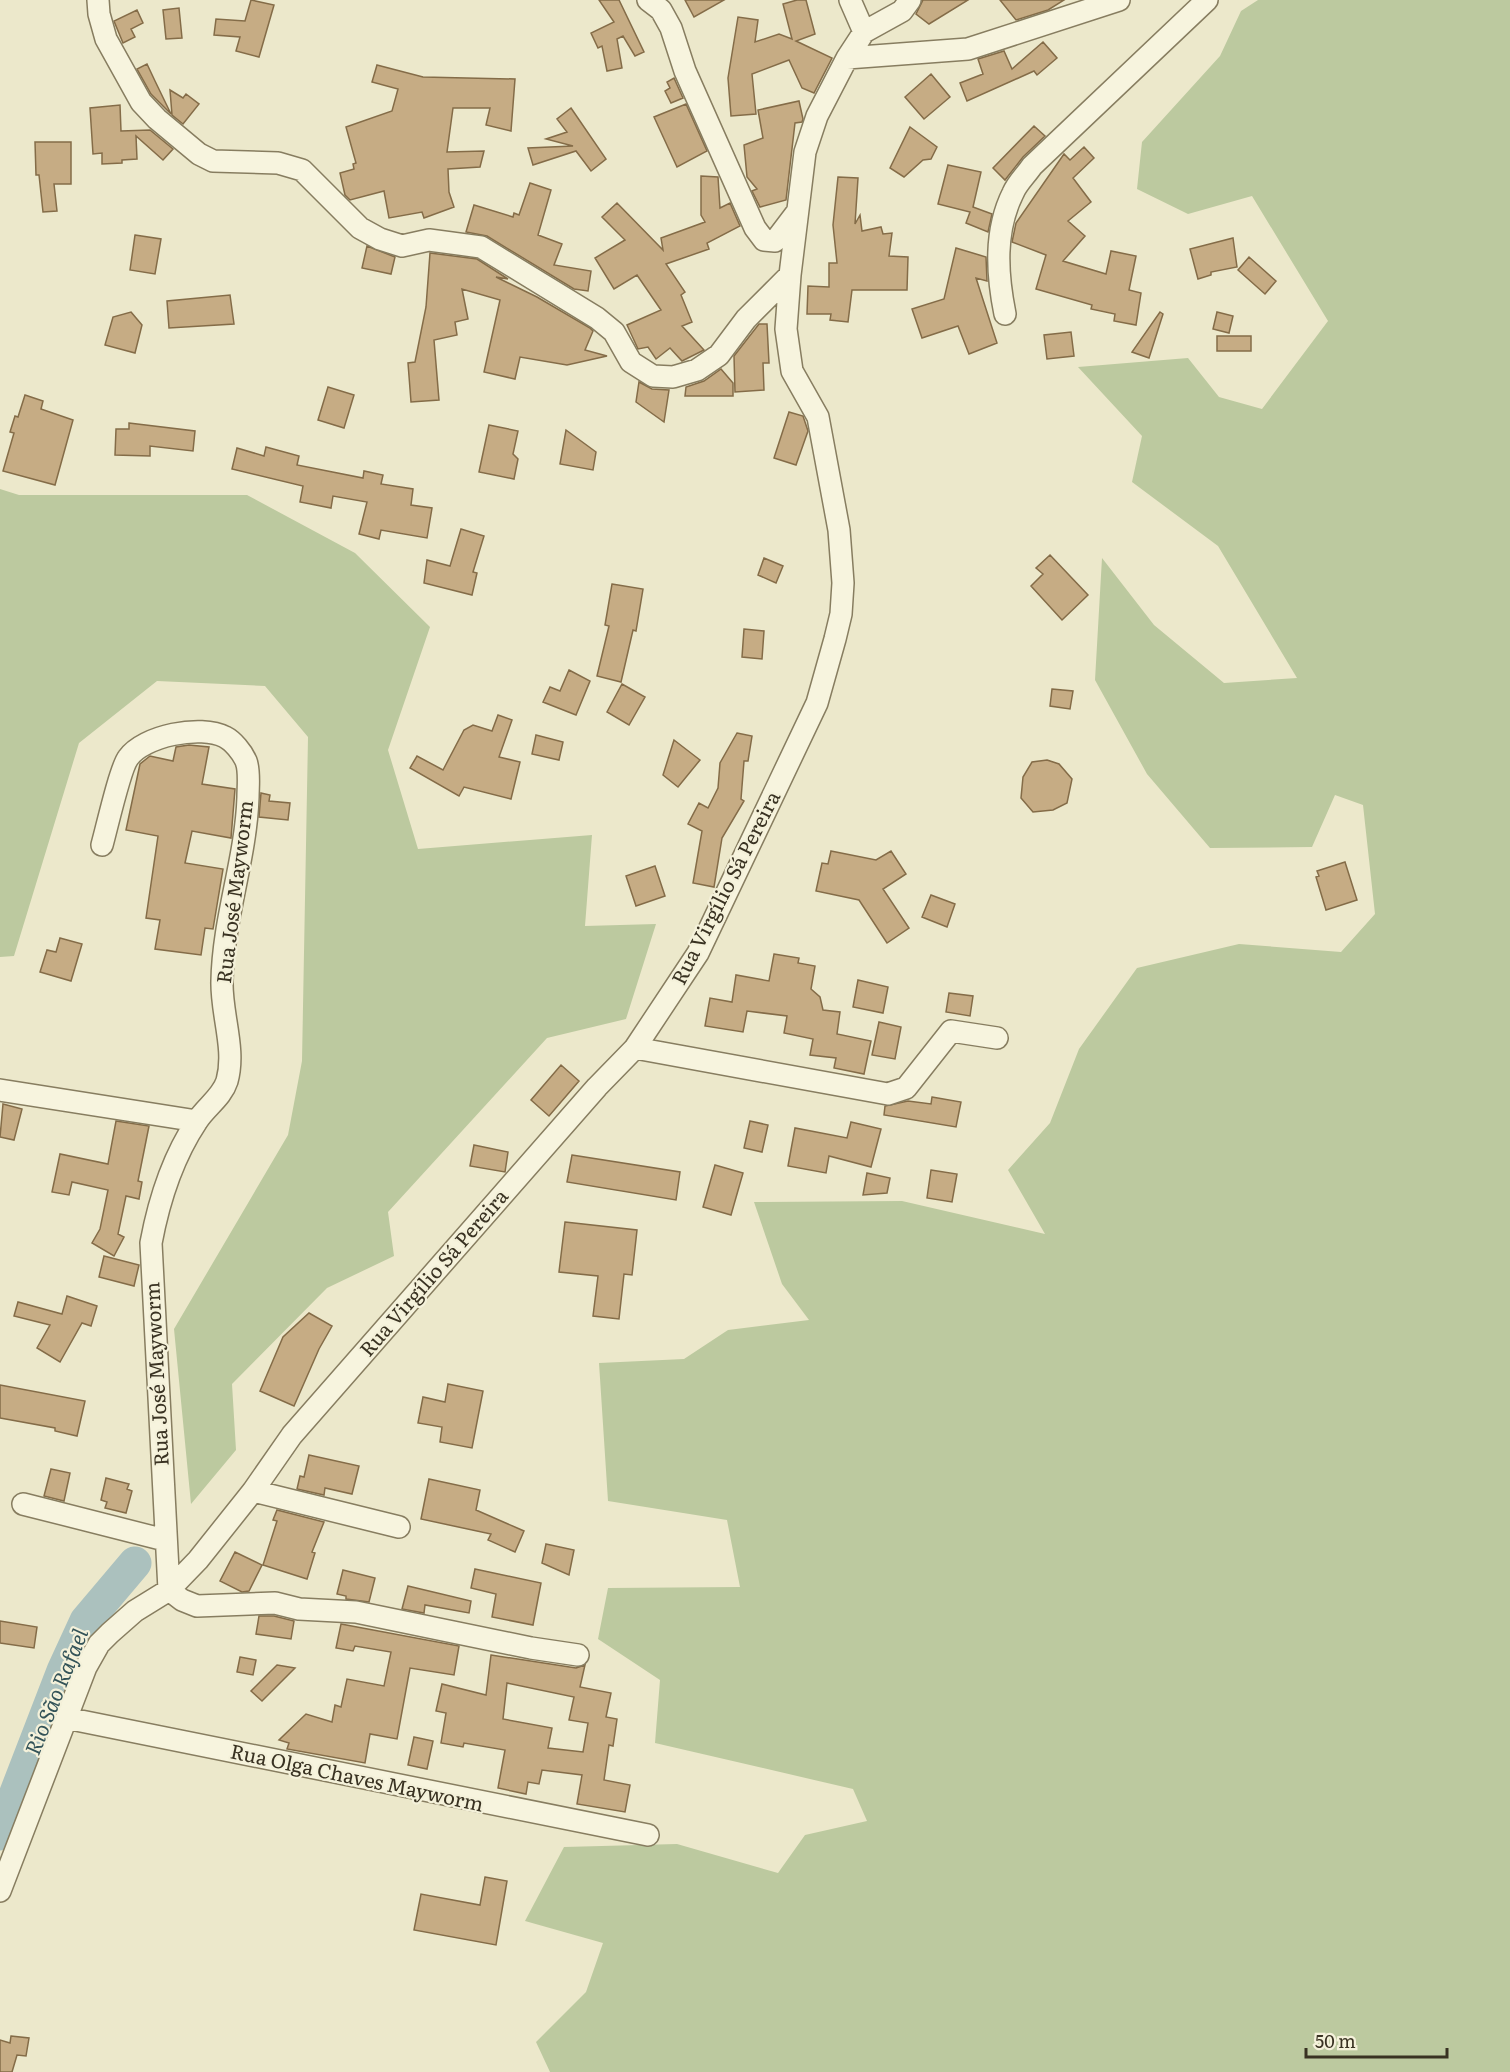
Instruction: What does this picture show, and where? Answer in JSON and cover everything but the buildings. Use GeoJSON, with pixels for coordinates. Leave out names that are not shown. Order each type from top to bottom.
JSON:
{"type":"FeatureCollection","features":[{"type":"Feature","properties":{"kind":"street"},"geometry":{"type":"LineString","coordinates":[[98,0],[99,14],[106,39],[141,102],[157,119],[199,154],[213,161],[278,163],[302,170],[360,228],[380,239],[402,246],[429,240],[481,247],[597,318],[614,332],[631,362],[653,376],[673,377],[697,370],[719,355],[746,319],[790,275]]}},
{"type":"Feature","properties":{"kind":"street"},"geometry":{"type":"LineString","coordinates":[[648,0],[662,10],[671,28],[685,71],[755,228],[764,240],[775,242],[797,212]]}},
{"type":"Feature","properties":{"kind":"street"},"geometry":{"type":"LineString","coordinates":[[850,0],[864,32],[902,11],[910,0]]}},
{"type":"Feature","properties":{"kind":"street"},"geometry":{"type":"LineString","coordinates":[[847,58],[968,49],[1119,0]]}},
{"type":"Feature","properties":{"kind":"street"},"geometry":{"type":"LineString","coordinates":[[1005,314],[997,267],[1004,225],[1013,192],[1032,166],[1207,0]]}},
{"type":"Feature","properties":{"kind":"street","name":"Rua Virgílio Sá Pereira"},"geometry":{"type":"LineString","coordinates":[[0,1892],[86,1667],[99,1644],[135,1611],[169,1590],[198,1560],[253,1491],[292,1435],[597,1087],[635,1048],[698,952],[791,760],[817,703],[841,614],[843,582],[839,530],[818,417],[792,371],[786,329],[790,275],[805,152],[817,116],[847,58],[864,32]]}},
{"type":"Feature","properties":{"kind":"street","name":"Rua José Mayworm"},"geometry":{"type":"LineString","coordinates":[[102,845],[127,759],[140,745],[165,735],[202,733],[224,736],[236,746],[246,761],[247,814],[221,983],[229,1069],[225,1088],[197,1121],[167,1180],[157,1212],[151,1243],[169,1590]]}},
{"type":"Feature","properties":{"kind":"street"},"geometry":{"type":"LineString","coordinates":[[635,1048],[888,1094],[906,1088],[951,1031],[998,1038]]}},
{"type":"Feature","properties":{"kind":"street"},"geometry":{"type":"LineString","coordinates":[[0,1090],[197,1121]]}},
{"type":"Feature","properties":{"kind":"street"},"geometry":{"type":"LineString","coordinates":[[253,1491],[399,1527]]}},
{"type":"Feature","properties":{"kind":"street"},"geometry":{"type":"LineString","coordinates":[[23,1504],[165,1540]]}},
{"type":"Feature","properties":{"kind":"street"},"geometry":{"type":"LineString","coordinates":[[169,1590],[182,1600],[197,1606],[276,1603],[298,1609],[356,1612],[425,1624],[531,1648],[578,1655]]}},
{"type":"Feature","properties":{"kind":"street","name":"Rua Olga Chaves Mayworm"},"geometry":{"type":"LineString","coordinates":[[66,1718],[648,1835]]}},
{"type":"Feature","properties":{"kind":"green space"},"geometry":{"type":"Polygon","coordinates":[[[1258,0],[1510,0],[1510,2072],[550,2072],[536,2042],[586,1992],[603,1943],[525,1921],[564,1847],[677,1844],[778,1873],[805,1835],[867,1821],[853,1789],[655,1743],[660,1680],[598,1639],[608,1588],[740,1587],[727,1520],[608,1501],[599,1363],[684,1359],[728,1330],[809,1320],[782,1284],[754,1202],[902,1201],[1045,1234],[1008,1170],[1050,1123],[1079,1049],[1137,968],[1239,944],[1341,952],[1375,914],[1363,805],[1335,795],[1312,847],[1210,848],[1147,774],[1095,680],[1102,558],[1154,625],[1224,683],[1297,678],[1218,546],[1132,482],[1142,436],[1078,367],[1188,358],[1219,397],[1262,409],[1328,321],[1252,196],[1188,214],[1137,189],[1142,142],[1220,56],[1241,11],[1258,0]]]}},
{"type":"Feature","properties":{"kind":"green space"},"geometry":{"type":"Polygon","coordinates":[[[0,489],[19,495],[247,495],[355,553],[430,627],[388,750],[418,849],[592,835],[585,926],[656,924],[626,1019],[547,1038],[388,1212],[394,1256],[327,1288],[232,1384],[236,1450],[191,1504],[174,1329],[288,1135],[302,1061],[308,737],[265,686],[157,681],[79,743],[14,956],[0,957],[0,489]]]}},
{"type":"Feature","properties":{"kind":"waterway","name":"Rio São Rafael"},"geometry":{"type":"LineString","coordinates":[[0,1834],[63,1671],[86,1621],[135,1563]]}}]}
